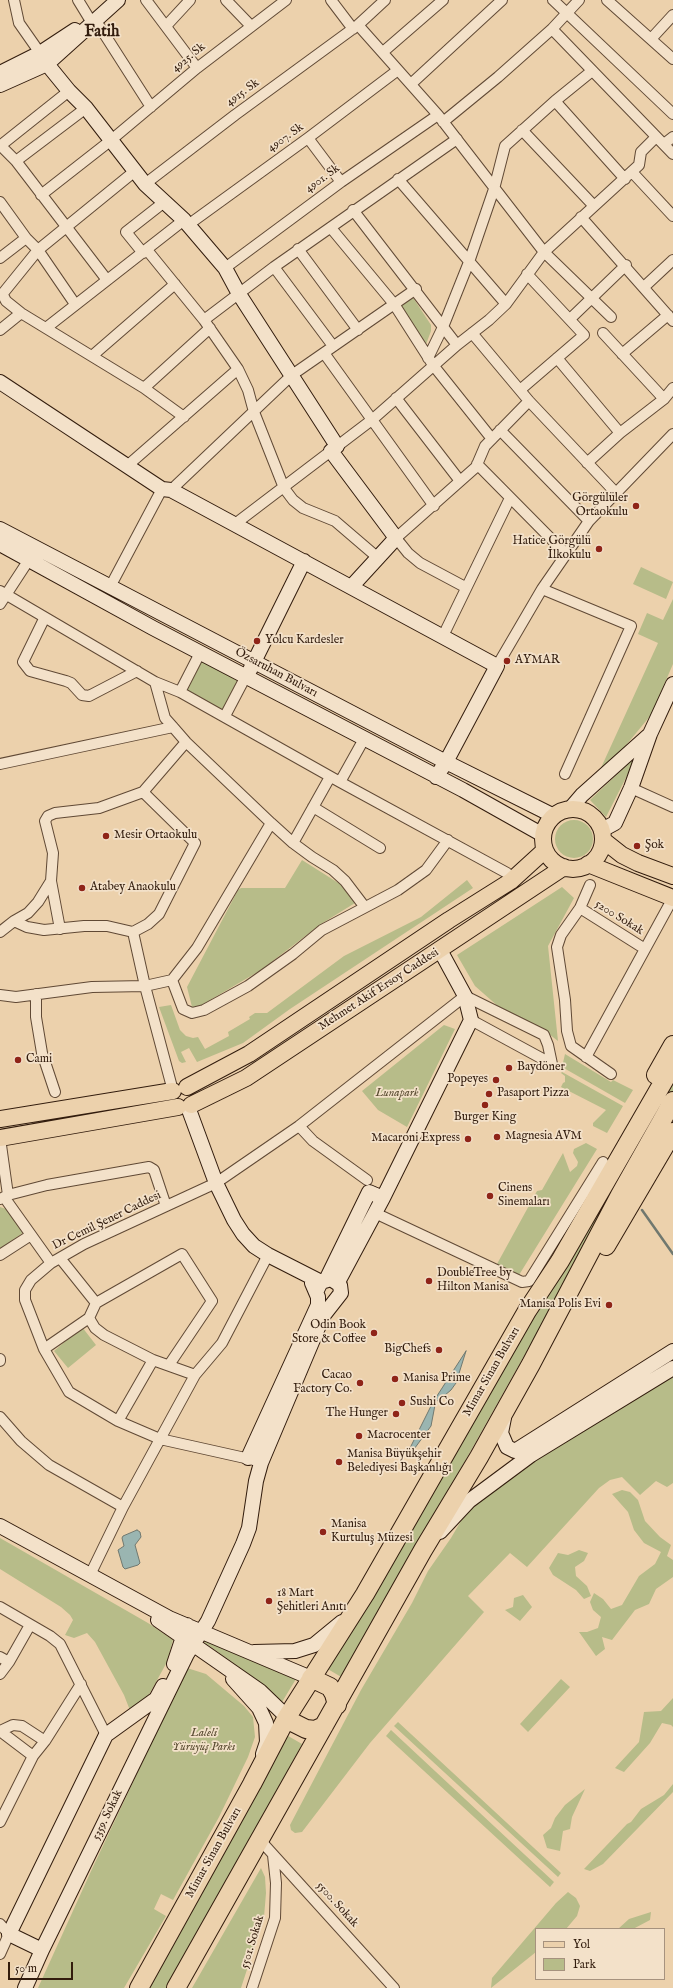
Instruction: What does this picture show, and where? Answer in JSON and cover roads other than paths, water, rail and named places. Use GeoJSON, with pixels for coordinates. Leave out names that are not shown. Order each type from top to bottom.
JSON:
{"type":"FeatureCollection","features":[{"type":"Feature","properties":{"kind":"highway"},"geometry":{"type":"LineString","coordinates":[[528,1311],[603,1162],[636,1111],[673,1045]]}},
{"type":"Feature","properties":{"kind":"highway","name":"Mimar Sinan Bulvarı"},"geometry":{"type":"LineString","coordinates":[[311,1678],[355,1610],[528,1311],[560,1261],[673,1065]]}},
{"type":"Feature","properties":{"kind":"highway"},"geometry":{"type":"LineString","coordinates":[[176,1988],[337,1705],[423,1550],[479,1457],[531,1364],[620,1195],[673,1102]]}},
{"type":"Feature","properties":{"kind":"highway"},"geometry":{"type":"LineString","coordinates":[[531,1364],[578,1294],[673,1132]]}},
{"type":"Feature","properties":{"kind":"highway"},"geometry":{"type":"LineString","coordinates":[[324,1726],[315,1730],[306,1729],[294,1723],[287,1717],[311,1678],[330,1687],[337,1705]]}},
{"type":"Feature","properties":{"kind":"highway","name":"Mimar Sinan Bulvarı"},"geometry":{"type":"LineString","coordinates":[[139,1988],[252,1784],[287,1717]]}},
{"type":"Feature","properties":{"kind":"main road"},"geometry":{"type":"LineString","coordinates":[[602,835],[599,853],[588,864],[577,868],[564,867],[553,861],[544,843],[548,821],[554,816],[570,809],[587,812],[594,818],[602,835],[622,855],[638,863],[673,876]]}},
{"type":"Feature","properties":{"kind":"main road","name":"Mehmet Akif Ersoy Caddesi"},"geometry":{"type":"LineString","coordinates":[[0,1119],[181,1088],[250,1054],[511,880],[544,843]]}},
{"type":"Feature","properties":{"kind":"main road"},"geometry":{"type":"LineString","coordinates":[[588,864],[673,898]]}},
{"type":"Feature","properties":{"kind":"main road","name":"Mehmet Akif Ersoy Caddesi"},"geometry":{"type":"LineString","coordinates":[[0,1138],[185,1107],[246,1078],[564,867]]}},
{"type":"Feature","properties":{"kind":"main road"},"geometry":{"type":"LineString","coordinates":[[181,1088],[194,1095],[185,1107]]}},
{"type":"Feature","properties":{"kind":"street"},"geometry":{"type":"LineString","coordinates":[[14,0],[19,23],[69,91],[86,108],[110,141],[145,184],[163,203],[186,223],[225,268],[239,294],[292,375],[334,449],[396,538],[408,553],[420,563],[465,587]]}},
{"type":"Feature","properties":{"kind":"street"},"geometry":{"type":"LineString","coordinates":[[78,0],[151,107]]}},
{"type":"Feature","properties":{"kind":"street"},"geometry":{"type":"LineString","coordinates":[[93,20],[107,0]]}},
{"type":"Feature","properties":{"kind":"street"},"geometry":{"type":"LineString","coordinates":[[0,85],[44,58],[118,0]]}},
{"type":"Feature","properties":{"kind":"street"},"geometry":{"type":"LineString","coordinates":[[146,0],[197,68]]}},
{"type":"Feature","properties":{"kind":"street"},"geometry":{"type":"LineString","coordinates":[[166,26],[190,0]]}},
{"type":"Feature","properties":{"kind":"street"},"geometry":{"type":"LineString","coordinates":[[226,0],[251,26]]}},
{"type":"Feature","properties":{"kind":"street","name":"4925. Sk"},"geometry":{"type":"LineString","coordinates":[[41,195],[110,141],[197,68],[285,0]]}},
{"type":"Feature","properties":{"kind":"street"},"geometry":{"type":"LineString","coordinates":[[331,0],[355,27],[383,52],[441,119],[544,252],[612,317]]}},
{"type":"Feature","properties":{"kind":"street","name":"4915. Sk"},"geometry":{"type":"LineString","coordinates":[[145,184],[235,115],[355,27],[385,0]]}},
{"type":"Feature","properties":{"kind":"street"},"geometry":{"type":"LineString","coordinates":[[383,52],[443,0]]}},
{"type":"Feature","properties":{"kind":"street"},"geometry":{"type":"LineString","coordinates":[[411,84],[502,0]]}},
{"type":"Feature","properties":{"kind":"street"},"geometry":{"type":"LineString","coordinates":[[553,0],[673,114]]}},
{"type":"Feature","properties":{"kind":"street","name":"4901. Sk"},"geometry":{"type":"LineString","coordinates":[[225,268],[341,182],[441,119],[498,77],[552,29],[579,0]]}},
{"type":"Feature","properties":{"kind":"street"},"geometry":{"type":"LineString","coordinates":[[607,0],[673,59]]}},
{"type":"Feature","properties":{"kind":"street"},"geometry":{"type":"LineString","coordinates":[[651,40],[673,15]]}},
{"type":"Feature","properties":{"kind":"street"},"geometry":{"type":"LineString","coordinates":[[552,29],[673,154]]}},
{"type":"Feature","properties":{"kind":"street"},"geometry":{"type":"LineString","coordinates":[[0,72],[44,58]]}},
{"type":"Feature","properties":{"kind":"street","name":"4907. Sk"},"geometry":{"type":"LineString","coordinates":[[46,328],[145,251],[308,138],[398,70]]}},
{"type":"Feature","properties":{"kind":"street"},"geometry":{"type":"LineString","coordinates":[[430,362],[469,262],[494,189],[505,146],[555,101],[592,72]]}},
{"type":"Feature","properties":{"kind":"street"},"geometry":{"type":"LineString","coordinates":[[69,91],[0,145],[16,162],[107,280]]}},
{"type":"Feature","properties":{"kind":"street"},"geometry":{"type":"LineString","coordinates":[[555,101],[628,175],[673,216]]}},
{"type":"Feature","properties":{"kind":"street"},"geometry":{"type":"LineString","coordinates":[[16,162],[86,108]]}},
{"type":"Feature","properties":{"kind":"street"},"geometry":{"type":"LineString","coordinates":[[522,130],[594,206]]}},
{"type":"Feature","properties":{"kind":"street"},"geometry":{"type":"LineString","coordinates":[[235,524],[373,419],[396,398],[430,362],[457,345],[506,304],[544,252],[639,165],[640,152],[656,137]]}},
{"type":"Feature","properties":{"kind":"street"},"geometry":{"type":"LineString","coordinates":[[664,144],[673,137]]}},
{"type":"Feature","properties":{"kind":"street"},"geometry":{"type":"LineString","coordinates":[[308,138],[341,182]]}},
{"type":"Feature","properties":{"kind":"street"},"geometry":{"type":"LineString","coordinates":[[144,388],[239,294],[298,249],[331,228],[354,210],[457,139]]}},
{"type":"Feature","properties":{"kind":"street"},"geometry":{"type":"LineString","coordinates":[[135,171],[38,250],[4,292],[6,301],[21,313],[144,388],[184,417]]}},
{"type":"Feature","properties":{"kind":"street"},"geometry":{"type":"LineString","coordinates":[[398,179],[506,304]]}},
{"type":"Feature","properties":{"kind":"street"},"geometry":{"type":"LineString","coordinates":[[0,202],[26,238],[38,250],[75,304]]}},
{"type":"Feature","properties":{"kind":"street"},"geometry":{"type":"LineString","coordinates":[[163,203],[126,232],[175,284],[207,324],[238,369],[248,390],[254,412],[284,488],[293,500],[303,508],[335,521],[377,558]]}},
{"type":"Feature","properties":{"kind":"street"},"geometry":{"type":"LineString","coordinates":[[354,210],[457,345]]}},
{"type":"Feature","properties":{"kind":"street"},"geometry":{"type":"LineString","coordinates":[[582,217],[626,265],[670,318],[622,354]]}},
{"type":"Feature","properties":{"kind":"street"},"geometry":{"type":"LineString","coordinates":[[331,228],[394,304],[430,362],[492,439]]}},
{"type":"Feature","properties":{"kind":"street"},"geometry":{"type":"LineString","coordinates":[[0,258],[26,238]]}},
{"type":"Feature","properties":{"kind":"street"},"geometry":{"type":"LineString","coordinates":[[298,249],[358,330]]}},
{"type":"Feature","properties":{"kind":"street"},"geometry":{"type":"LineString","coordinates":[[644,286],[673,260]]}},
{"type":"Feature","properties":{"kind":"street"},"geometry":{"type":"LineString","coordinates":[[570,319],[626,265]]}},
{"type":"Feature","properties":{"kind":"street"},"geometry":{"type":"LineString","coordinates":[[274,267],[333,346]]}},
{"type":"Feature","properties":{"kind":"street"},"geometry":{"type":"LineString","coordinates":[[520,390],[584,335],[527,274]]}},
{"type":"Feature","properties":{"kind":"street"},"geometry":{"type":"LineString","coordinates":[[92,356],[175,284]]}},
{"type":"Feature","properties":{"kind":"street"},"geometry":{"type":"LineString","coordinates":[[110,587],[166,489],[254,412],[292,375],[416,290]]}},
{"type":"Feature","properties":{"kind":"street"},"geometry":{"type":"LineString","coordinates":[[0,330],[21,313]]}},
{"type":"Feature","properties":{"kind":"street"},"geometry":{"type":"LineString","coordinates":[[472,333],[529,401],[616,493]]}},
{"type":"Feature","properties":{"kind":"street"},"geometry":{"type":"LineString","coordinates":[[603,333],[664,399]]}},
{"type":"Feature","properties":{"kind":"street"},"geometry":{"type":"LineString","coordinates":[[324,353],[373,419],[434,506]]}},
{"type":"Feature","properties":{"kind":"street"},"geometry":{"type":"LineString","coordinates":[[557,358],[620,432]]}},
{"type":"Feature","properties":{"kind":"street"},"geometry":{"type":"LineString","coordinates":[[127,466],[238,369]]}},
{"type":"Feature","properties":{"kind":"street"},"geometry":{"type":"LineString","coordinates":[[0,382],[127,466],[166,489],[352,586],[497,666]]}},
{"type":"Feature","properties":{"kind":"street"},"geometry":{"type":"LineString","coordinates":[[587,463],[620,432],[664,399],[673,388]]}},
{"type":"Feature","properties":{"kind":"street"},"geometry":{"type":"LineString","coordinates":[[396,398],[460,481]]}},
{"type":"Feature","properties":{"kind":"street"},"geometry":{"type":"LineString","coordinates":[[352,586],[396,538],[434,506],[477,464],[485,446],[529,401]]}},
{"type":"Feature","properties":{"kind":"street"},"geometry":{"type":"LineString","coordinates":[[500,430],[589,521]]}},
{"type":"Feature","properties":{"kind":"street"},"geometry":{"type":"LineString","coordinates":[[436,777],[446,762],[497,666],[565,553],[589,521],[673,434]]}},
{"type":"Feature","properties":{"kind":"street"},"geometry":{"type":"LineString","coordinates":[[477,464],[565,553]]}},
{"type":"Feature","properties":{"kind":"street"},"geometry":{"type":"LineString","coordinates":[[443,636],[465,587],[510,498]]}},
{"type":"Feature","properties":{"kind":"street","name":"Özsaruhan Bulvarı"},"geometry":{"type":"LineString","coordinates":[[0,529],[33,554],[200,653],[436,777],[544,843]]}},
{"type":"Feature","properties":{"kind":"street","name":"Özsaruhan Bulvarı"},"geometry":{"type":"LineString","coordinates":[[0,544],[33,554],[110,587],[446,762],[554,816]]}},
{"type":"Feature","properties":{"kind":"street"},"geometry":{"type":"LineString","coordinates":[[0,604],[3,593],[33,554]]}},
{"type":"Feature","properties":{"kind":"street"},"geometry":{"type":"LineString","coordinates":[[225,716],[304,561]]}},
{"type":"Feature","properties":{"kind":"street"},"geometry":{"type":"LineString","coordinates":[[542,589],[631,626],[565,774]]}},
{"type":"Feature","properties":{"kind":"street"},"geometry":{"type":"LineString","coordinates":[[3,593],[44,619],[155,682],[180,692],[225,716],[330,777],[507,873]]}},
{"type":"Feature","properties":{"kind":"street"},"geometry":{"type":"LineString","coordinates":[[44,619],[23,662],[30,671],[71,683],[82,695],[89,696],[136,671]]}},
{"type":"Feature","properties":{"kind":"street"},"geometry":{"type":"LineString","coordinates":[[180,692],[200,653]]}},
{"type":"Feature","properties":{"kind":"street"},"geometry":{"type":"LineString","coordinates":[[155,682],[165,718],[186,742],[293,843],[312,858],[333,870],[345,881],[364,906]]}},
{"type":"Feature","properties":{"kind":"street"},"geometry":{"type":"LineString","coordinates":[[602,835],[615,822],[631,788],[650,734],[673,684]]}},
{"type":"Feature","properties":{"kind":"street"},"geometry":{"type":"LineString","coordinates":[[0,764],[173,727]]}},
{"type":"Feature","properties":{"kind":"street"},"geometry":{"type":"LineString","coordinates":[[570,809],[582,795],[650,734]]}},
{"type":"Feature","properties":{"kind":"street"},"geometry":{"type":"LineString","coordinates":[[340,782],[364,738]]}},
{"type":"Feature","properties":{"kind":"street"},"geometry":{"type":"LineString","coordinates":[[60,929],[51,881],[53,853],[45,821],[48,816],[55,813],[99,808],[143,792],[186,742]]}},
{"type":"Feature","properties":{"kind":"street"},"geometry":{"type":"LineString","coordinates":[[293,843],[330,777]]}},
{"type":"Feature","properties":{"kind":"street"},"geometry":{"type":"LineString","coordinates":[[631,788],[673,807]]}},
{"type":"Feature","properties":{"kind":"street"},"geometry":{"type":"LineString","coordinates":[[14,921],[27,927],[44,930],[84,926],[107,926],[133,932],[148,924],[159,914],[195,843],[143,792]]}},
{"type":"Feature","properties":{"kind":"street"},"geometry":{"type":"LineString","coordinates":[[313,807],[380,848]]}},
{"type":"Feature","properties":{"kind":"street"},"geometry":{"type":"LineString","coordinates":[[0,995],[16,997],[92,988],[145,986],[172,980],[197,948],[271,823]]}},
{"type":"Feature","properties":{"kind":"street"},"geometry":{"type":"LineString","coordinates":[[172,980],[183,1009],[192,1013],[204,1010],[248,986],[293,954],[322,930],[364,906],[398,890],[426,870],[448,840]]}},
{"type":"Feature","properties":{"kind":"street"},"geometry":{"type":"LineString","coordinates":[[0,932],[14,921],[28,913],[38,902],[51,881]]}},
{"type":"Feature","properties":{"kind":"street"},"geometry":{"type":"LineString","coordinates":[[590,885],[580,908],[561,935],[557,947],[571,1046],[611,1074]]}},
{"type":"Feature","properties":{"kind":"street"},"geometry":{"type":"LineString","coordinates":[[586,1057],[673,898]]}},
{"type":"Feature","properties":{"kind":"street","name":"5200 Sokak"},"geometry":{"type":"LineString","coordinates":[[580,908],[646,949]]}},
{"type":"Feature","properties":{"kind":"street"},"geometry":{"type":"LineString","coordinates":[[133,932],[145,986],[168,1070],[181,1088]]}},
{"type":"Feature","properties":{"kind":"street"},"geometry":{"type":"LineString","coordinates":[[334,1302],[324,1302],[322,1284],[375,1213],[471,1020],[465,996],[440,950]]}},
{"type":"Feature","properties":{"kind":"street"},"geometry":{"type":"LineString","coordinates":[[36,994],[36,1017],[42,1053],[55,1092]]}},
{"type":"Feature","properties":{"kind":"street"},"geometry":{"type":"LineString","coordinates":[[465,996],[544,1035],[552,1064],[471,1020]]}},
{"type":"Feature","properties":{"kind":"street","name":"Dr Cemil Şener Caddesi"},"geometry":{"type":"LineString","coordinates":[[262,1462],[160,1439],[118,1421],[69,1392],[44,1349],[25,1300],[26,1290],[31,1280],[50,1263],[103,1234],[216,1183],[299,1126],[465,996]]}},
{"type":"Feature","properties":{"kind":"street"},"geometry":{"type":"LineString","coordinates":[[185,1107],[216,1183],[234,1220],[243,1234],[254,1246],[268,1255],[341,1293],[323,1316],[262,1462],[256,1481],[249,1528],[202,1631]]}},
{"type":"Feature","properties":{"kind":"street"},"geometry":{"type":"LineString","coordinates":[[299,1126],[313,1140],[366,1180]]}},
{"type":"Feature","properties":{"kind":"street"},"geometry":{"type":"LineString","coordinates":[[0,1138],[4,1197],[50,1263]]}},
{"type":"Feature","properties":{"kind":"street"},"geometry":{"type":"LineString","coordinates":[[375,1213],[522,1282],[530,1280],[603,1162]]}},
{"type":"Feature","properties":{"kind":"street"},"geometry":{"type":"LineString","coordinates":[[4,1197],[47,1185],[149,1167],[154,1170],[166,1206]]}},
{"type":"Feature","properties":{"kind":"street"},"geometry":{"type":"LineString","coordinates":[[248,1458],[318,1306],[322,1284],[369,1192],[383,1198]]}},
{"type":"Feature","properties":{"kind":"street"},"geometry":{"type":"LineString","coordinates":[[0,1255],[31,1235]]}},
{"type":"Feature","properties":{"kind":"street"},"geometry":{"type":"LineString","coordinates":[[44,1349],[89,1318],[96,1303],[182,1254],[212,1301],[169,1365]]}},
{"type":"Feature","properties":{"kind":"street"},"geometry":{"type":"LineString","coordinates":[[90,1575],[123,1508],[195,1375],[222,1343],[268,1255]]}},
{"type":"Feature","properties":{"kind":"street"},"geometry":{"type":"LineString","coordinates":[[60,1258],[96,1303]]}},
{"type":"Feature","properties":{"kind":"street"},"geometry":{"type":"LineString","coordinates":[[89,1318],[95,1328],[104,1335],[153,1360],[195,1375]]}},
{"type":"Feature","properties":{"kind":"street"},"geometry":{"type":"LineString","coordinates":[[506,1408],[501,1434],[507,1447],[515,1451],[673,1351]]}},
{"type":"Feature","properties":{"kind":"street"},"geometry":{"type":"LineString","coordinates":[[118,1421],[153,1360]]}},
{"type":"Feature","properties":{"kind":"street"},"geometry":{"type":"LineString","coordinates":[[423,1550],[473,1498],[531,1455],[673,1368]]}},
{"type":"Feature","properties":{"kind":"street"},"geometry":{"type":"LineString","coordinates":[[0,1417],[20,1441],[50,1465],[123,1508]]}},
{"type":"Feature","properties":{"kind":"street"},"geometry":{"type":"LineString","coordinates":[[0,1526],[169,1618],[215,1660],[259,1708],[266,1723],[267,1742],[252,1784]]}},
{"type":"Feature","properties":{"kind":"street"},"geometry":{"type":"LineString","coordinates":[[0,1533],[165,1624],[188,1635],[202,1631],[311,1678]]}},
{"type":"Feature","properties":{"kind":"street"},"geometry":{"type":"LineString","coordinates":[[0,1607],[50,1636],[60,1644],[106,1735]]}},
{"type":"Feature","properties":{"kind":"street"},"geometry":{"type":"LineString","coordinates":[[248,1652],[295,1651],[314,1645],[333,1631],[355,1610]]}},
{"type":"Feature","properties":{"kind":"street"},"geometry":{"type":"LineString","coordinates":[[0,1674],[5,1660],[30,1625]]}},
{"type":"Feature","properties":{"kind":"street"},"geometry":{"type":"LineString","coordinates":[[0,1954],[4,1929],[106,1735],[156,1699],[188,1635]]}},
{"type":"Feature","properties":{"kind":"street","name":"5359. Sokak"},"geometry":{"type":"LineString","coordinates":[[25,1988],[42,1950],[187,1654],[188,1635]]}},
{"type":"Feature","properties":{"kind":"street"},"geometry":{"type":"LineString","coordinates":[[215,1660],[260,1691],[287,1717]]}},
{"type":"Feature","properties":{"kind":"street"},"geometry":{"type":"LineString","coordinates":[[0,1822],[33,1756],[45,1741],[81,1684]]}},
{"type":"Feature","properties":{"kind":"street"},"geometry":{"type":"LineString","coordinates":[[33,1756],[0,1731],[13,1725],[22,1726],[45,1741]]}},
{"type":"Feature","properties":{"kind":"street","name":"5500. Sokak"},"geometry":{"type":"LineString","coordinates":[[260,1840],[394,1988]]}},
{"type":"Feature","properties":{"kind":"street","name":"5501. Sokak"},"geometry":{"type":"LineString","coordinates":[[252,1988],[275,1918],[276,1883],[273,1855]]}},
{"type":"Feature","properties":{"kind":"street"},"geometry":{"type":"LineString","coordinates":[[4,1929],[42,1950]]}},
{"type":"Feature","properties":{"kind":"water"},"geometry":{"type":"Polygon","coordinates":[[[466,1351],[456,1383],[451,1390],[438,1401],[435,1399],[466,1351]]]}},
{"type":"Feature","properties":{"kind":"water"},"geometry":{"type":"Polygon","coordinates":[[[432,1404],[435,1405],[431,1426],[409,1456],[406,1456],[432,1404]]]}},
{"type":"Feature","properties":{"kind":"water"},"geometry":{"type":"Polygon","coordinates":[[[137,1530],[140,1532],[141,1537],[135,1545],[140,1563],[125,1569],[118,1550],[124,1546],[123,1536],[137,1530]]]}},
{"type":"Feature","properties":{"kind":"waterway"},"geometry":{"type":"LineString","coordinates":[[642,1210],[673,1254]]}},
{"type":"Feature","properties":{"kind":"place","name":"Görgülüler Ortaokulu"},"geometry":{"type":"Point","coordinates":[636,506]}},
{"type":"Feature","properties":{"kind":"place","name":"Hatice Görgülü İlkokulu"},"geometry":{"type":"Point","coordinates":[599,549]}},
{"type":"Feature","properties":{"kind":"place","name":"Yolcu Kardesler"},"geometry":{"type":"Point","coordinates":[257,641]}},
{"type":"Feature","properties":{"kind":"place","name":"AYMAR"},"geometry":{"type":"Point","coordinates":[507,661]}},
{"type":"Feature","properties":{"kind":"place","name":"Mesir Ortaokulu"},"geometry":{"type":"Point","coordinates":[106,836]}},
{"type":"Feature","properties":{"kind":"place","name":"Şok"},"geometry":{"type":"Point","coordinates":[637,846]}},
{"type":"Feature","properties":{"kind":"place","name":"Atabey Anaokulu"},"geometry":{"type":"Point","coordinates":[82,888]}},
{"type":"Feature","properties":{"kind":"place","name":"Cami"},"geometry":{"type":"Point","coordinates":[18,1060]}},
{"type":"Feature","properties":{"kind":"place","name":"Baydöner"},"geometry":{"type":"Point","coordinates":[509,1068]}},
{"type":"Feature","properties":{"kind":"place","name":"Popeyes"},"geometry":{"type":"Point","coordinates":[496,1080]}},
{"type":"Feature","properties":{"kind":"place","name":"Pasaport Pizza"},"geometry":{"type":"Point","coordinates":[489,1094]}},
{"type":"Feature","properties":{"kind":"place","name":"Burger King"},"geometry":{"type":"Point","coordinates":[485,1105]}},
{"type":"Feature","properties":{"kind":"place","name":"Magnesia AVM"},"geometry":{"type":"Point","coordinates":[497,1137]}},
{"type":"Feature","properties":{"kind":"place","name":"Macaroni Express"},"geometry":{"type":"Point","coordinates":[468,1139]}},
{"type":"Feature","properties":{"kind":"place","name":"Cinens Sinemaları"},"geometry":{"type":"Point","coordinates":[490,1196]}},
{"type":"Feature","properties":{"kind":"place","name":"DoubleTree by Hilton Manisa"},"geometry":{"type":"Point","coordinates":[429,1281]}},
{"type":"Feature","properties":{"kind":"place","name":"Manisa Polis Evi"},"geometry":{"type":"Point","coordinates":[609,1305]}},
{"type":"Feature","properties":{"kind":"place","name":"Odin Book Store & Coffee"},"geometry":{"type":"Point","coordinates":[374,1333]}},
{"type":"Feature","properties":{"kind":"place","name":"BigChefs"},"geometry":{"type":"Point","coordinates":[439,1350]}},
{"type":"Feature","properties":{"kind":"place","name":"Manisa Prime"},"geometry":{"type":"Point","coordinates":[395,1379]}},
{"type":"Feature","properties":{"kind":"place","name":"Cacao Factory Co."},"geometry":{"type":"Point","coordinates":[360,1383]}},
{"type":"Feature","properties":{"kind":"place","name":"Sushi Co"},"geometry":{"type":"Point","coordinates":[402,1403]}},
{"type":"Feature","properties":{"kind":"place","name":"The Hunger"},"geometry":{"type":"Point","coordinates":[396,1414]}},
{"type":"Feature","properties":{"kind":"place","name":"Macrocenter"},"geometry":{"type":"Point","coordinates":[359,1436]}},
{"type":"Feature","properties":{"kind":"place","name":"Manisa Büyükşehir Belediyesi Başkanlığı"},"geometry":{"type":"Point","coordinates":[339,1462]}},
{"type":"Feature","properties":{"kind":"place","name":"Manisa Kurtuluş Müzesi"},"geometry":{"type":"Point","coordinates":[323,1532]}},
{"type":"Feature","properties":{"kind":"place","name":"18 Mart Şehitleri Anıtı"},"geometry":{"type":"Point","coordinates":[269,1601]}},
{"type":"Feature","properties":{"kind":"district","name":"Fatih"},"geometry":{"type":"Point","coordinates":[102,33]}},
{"type":"Feature","properties":{"kind":"park label","name":"Lunapark"},"geometry":{"type":"Point","coordinates":[397,1094]}},
{"type":"Feature","properties":{"kind":"park label","name":"Laleli Yürüyüş Parkı"},"geometry":{"type":"Point","coordinates":[204,1741]}}]}
